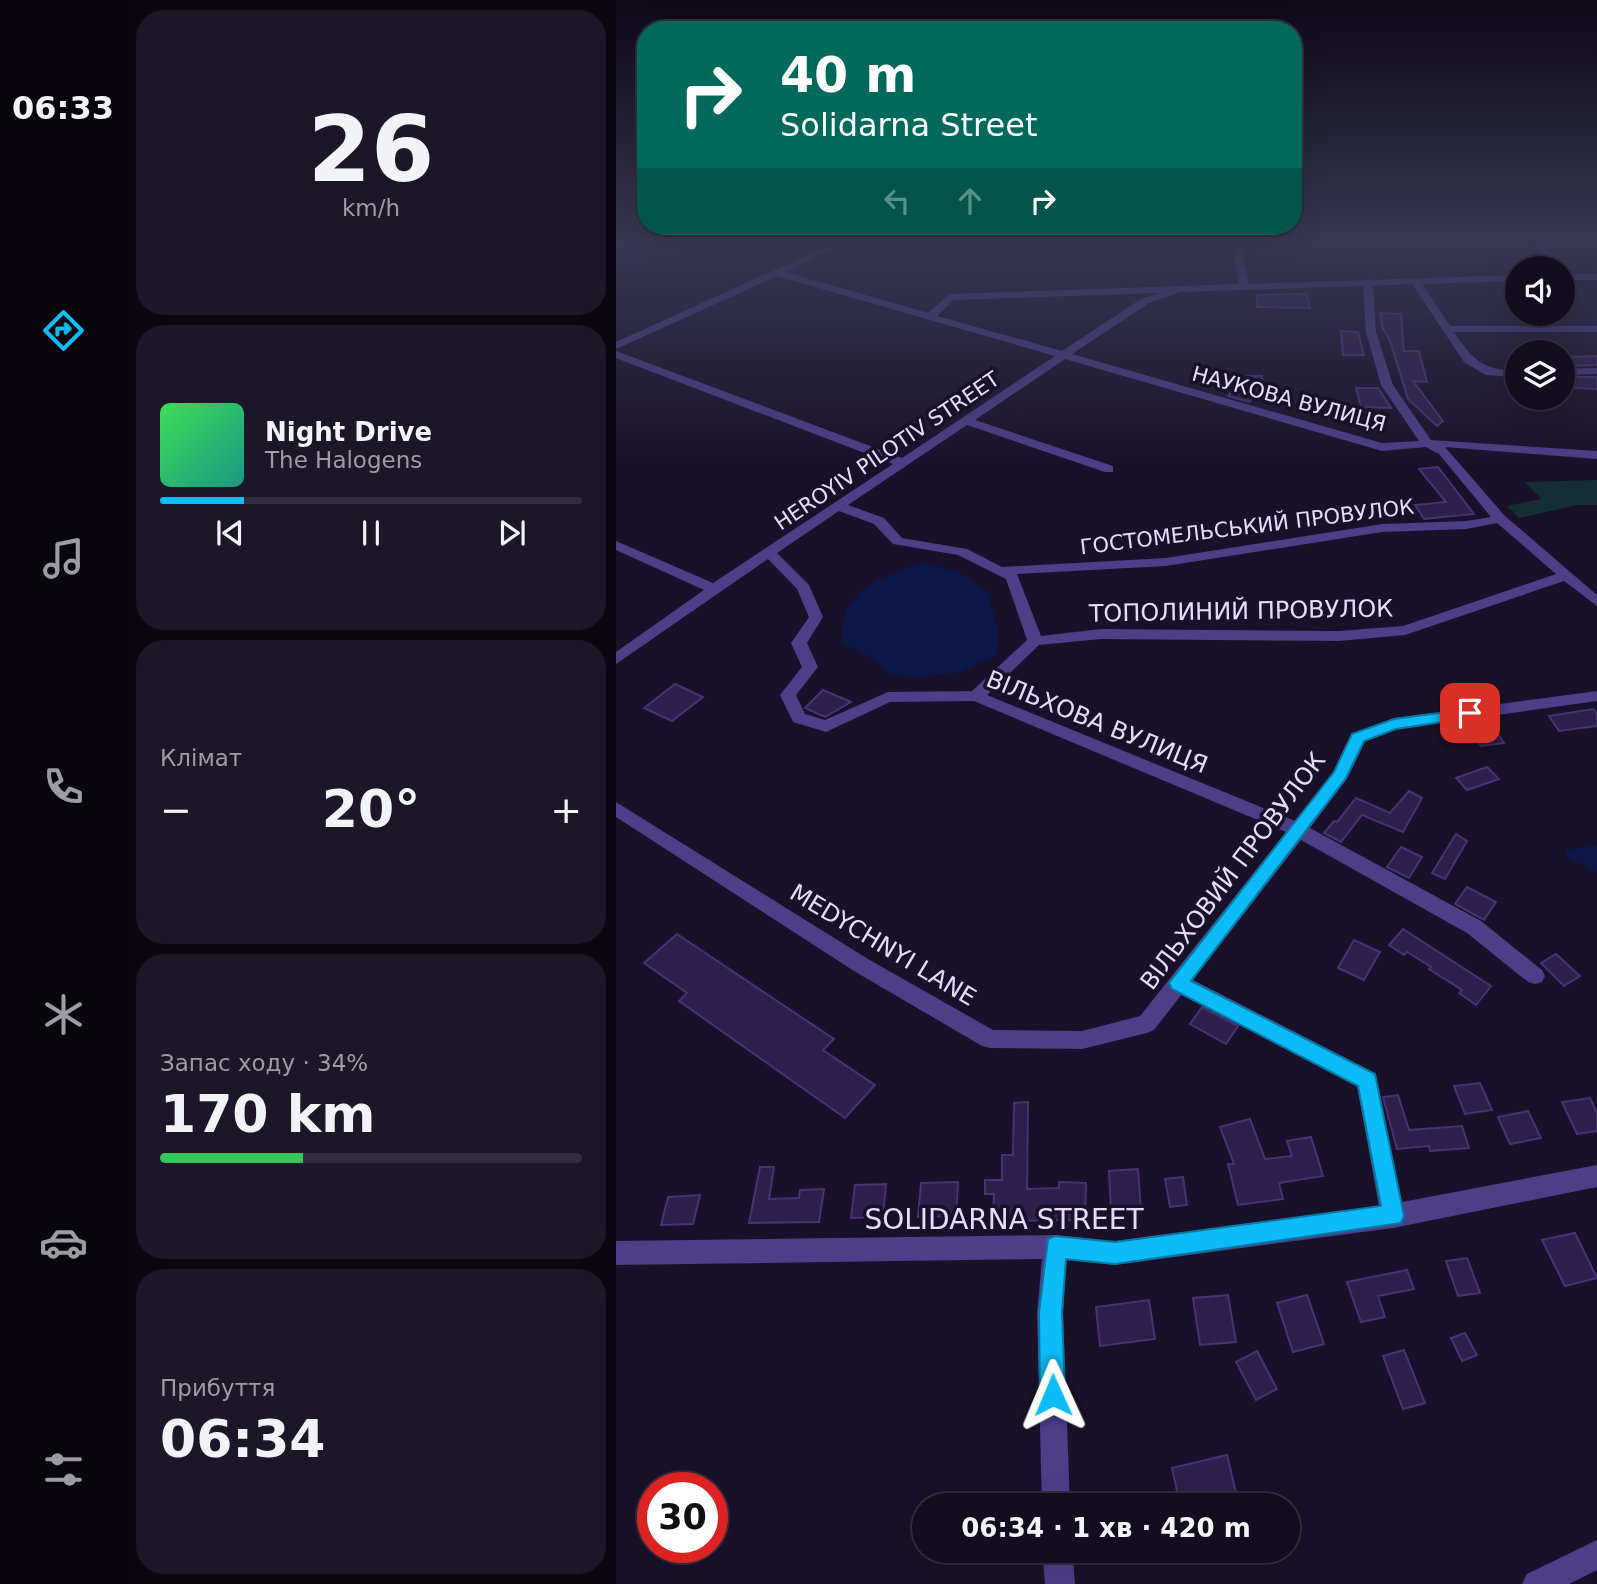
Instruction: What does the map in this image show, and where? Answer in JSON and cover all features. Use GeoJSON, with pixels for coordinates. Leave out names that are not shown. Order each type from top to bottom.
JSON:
{"type":"FeatureCollection","features":[{"type":"Feature","properties":{"kind":"street"},"geometry":{"type":"LineString","coordinates":[[616,346],[678,318]]}},
{"type":"Feature","properties":{"kind":"street","name":"НАУКОВА ВУЛИЦЯ"},"geometry":{"type":"LineString","coordinates":[[929,318],[1382,447],[1427,443],[1597,456]]}},
{"type":"Feature","properties":{"kind":"street","name":"HEROYIV PILOTIV STREET"},"geometry":{"type":"LineString","coordinates":[[616,659],[714,589],[1120,318]]}},
{"type":"Feature","properties":{"kind":"street"},"geometry":{"type":"LineString","coordinates":[[1370,318],[1371,332],[1387,385],[1427,443],[1443,451],[1500,519],[1597,603]]}},
{"type":"Feature","properties":{"kind":"street"},"geometry":{"type":"LineString","coordinates":[[1440,318],[1468,360],[1490,373],[1505,374]]}},
{"type":"Feature","properties":{"kind":"street"},"geometry":{"type":"LineString","coordinates":[[1448,329],[1597,329]]}},
{"type":"Feature","properties":{"kind":"street"},"geometry":{"type":"LineString","coordinates":[[616,354],[902,463]]}},
{"type":"Feature","properties":{"kind":"street"},"geometry":{"type":"LineString","coordinates":[[1575,372],[1597,371]]}},
{"type":"Feature","properties":{"kind":"street"},"geometry":{"type":"LineString","coordinates":[[966,421],[1109,469]]}},
{"type":"Feature","properties":{"kind":"street"},"geometry":{"type":"LineString","coordinates":[[838,506],[879,521],[898,541],[962,552],[1012,577],[1035,641],[976,696]]}},
{"type":"Feature","properties":{"kind":"street","name":"ГОСТОМЕЛЬСЬКИЙ ПРОВУЛОК"},"geometry":{"type":"LineString","coordinates":[[999,571],[1166,562],[1381,528],[1466,525],[1500,519]]}},
{"type":"Feature","properties":{"kind":"street"},"geometry":{"type":"LineString","coordinates":[[616,545],[714,589]]}},
{"type":"Feature","properties":{"kind":"street","name":"ВІЛЬХОВА ВУЛИЦЯ"},"geometry":{"type":"LineString","coordinates":[[769,552],[804,587],[816,617],[799,643],[810,667],[788,695],[799,718],[826,726],[888,697],[976,696],[1298,830],[1475,927],[1535,976]]}},
{"type":"Feature","properties":{"kind":"street","name":"ТОПОЛИНИЙ ПРОВУЛОК"},"geometry":{"type":"LineString","coordinates":[[1035,641],[1101,634],[1339,636],[1405,630],[1564,576]]}},
{"type":"Feature","properties":{"kind":"street","name":"ВІЛЬХОВИЙ ПРОВУЛОК"},"geometry":{"type":"LineString","coordinates":[[1147,1024],[1341,775],[1358,738],[1394,724],[1597,696]]}},
{"type":"Feature","properties":{"kind":"street","name":"MEDYCHNYI LANE"},"geometry":{"type":"LineString","coordinates":[[616,808],[861,965],[990,1039],[1082,1040],[1147,1024]]}},
{"type":"Feature","properties":{"kind":"street"},"geometry":{"type":"LineString","coordinates":[[1179,983],[1367,1080],[1393,1216]]}},
{"type":"Feature","properties":{"kind":"street","name":"SOLIDARNA STREET"},"geometry":{"type":"LineString","coordinates":[[616,1253],[1055,1247],[1115,1253],[1393,1216],[1597,1175]]}},
{"type":"Feature","properties":{"kind":"street"},"geometry":{"type":"LineString","coordinates":[[1055,1247],[1050,1313],[1056,1493]]}},
{"type":"Feature","properties":{"kind":"street"},"geometry":{"type":"LineString","coordinates":[[1537,1584],[1597,1555]]}},
{"type":"Feature","properties":{"kind":"street"},"geometry":{"type":"LineString","coordinates":[[1058,1563],[1060,1584]]}},
{"type":"Feature","properties":{"kind":"green space"},"geometry":{"type":"Polygon","coordinates":[[[1597,480],[1597,505],[1577,505],[1519,518],[1507,506],[1541,499],[1525,482],[1597,480]]]}},
{"type":"Feature","properties":{"kind":"shaded area"},"geometry":{"type":"Polygon","coordinates":[[[925,562],[960,573],[988,592],[998,631],[997,655],[961,672],[920,677],[891,675],[871,658],[842,642],[844,618],[850,604],[867,587],[890,574],[925,562]]]}},
{"type":"Feature","properties":{"kind":"shaded area"},"geometry":{"type":"Polygon","coordinates":[[[1597,845],[1597,873],[1566,856],[1566,850],[1597,845]]]}},
{"type":"Feature","properties":{"kind":"building"},"geometry":{"type":"Polygon","coordinates":[[[1381,318],[1401,318],[1404,351],[1419,351],[1427,382],[1413,381],[1443,421],[1437,426],[1408,399],[1390,341],[1382,327],[1381,318]]]}},
{"type":"Feature","properties":{"kind":"building"},"geometry":{"type":"Polygon","coordinates":[[[1341,331],[1358,332],[1364,355],[1343,355],[1341,331]]]}},
{"type":"Feature","properties":{"kind":"building"},"geometry":{"type":"Polygon","coordinates":[[[1597,356],[1597,365],[1575,366],[1575,357],[1597,356]]]}},
{"type":"Feature","properties":{"kind":"building"},"geometry":{"type":"Polygon","coordinates":[[[1247,376],[1262,376],[1263,389],[1249,402],[1228,396],[1239,384],[1248,387],[1247,376]]]}},
{"type":"Feature","properties":{"kind":"building"},"geometry":{"type":"Polygon","coordinates":[[[1575,377],[1597,377],[1597,389],[1575,388],[1575,377]]]}},
{"type":"Feature","properties":{"kind":"building"},"geometry":{"type":"Polygon","coordinates":[[[1356,388],[1378,388],[1391,408],[1361,407],[1356,388]]]}},
{"type":"Feature","properties":{"kind":"building"},"geometry":{"type":"Polygon","coordinates":[[[1438,467],[1474,514],[1424,519],[1415,505],[1446,502],[1419,469],[1438,467]]]}},
{"type":"Feature","properties":{"kind":"building"},"geometry":{"type":"Polygon","coordinates":[[[675,684],[703,697],[672,721],[644,708],[675,684]]]}},
{"type":"Feature","properties":{"kind":"building"},"geometry":{"type":"Polygon","coordinates":[[[823,690],[851,702],[825,717],[805,708],[823,690]]]}},
{"type":"Feature","properties":{"kind":"building"},"geometry":{"type":"Polygon","coordinates":[[[1593,709],[1597,714],[1597,726],[1559,731],[1549,716],[1593,709]]]}},
{"type":"Feature","properties":{"kind":"building"},"geometry":{"type":"Polygon","coordinates":[[[1492,725],[1504,743],[1481,746],[1469,728],[1492,725]]]}},
{"type":"Feature","properties":{"kind":"building"},"geometry":{"type":"Polygon","coordinates":[[[1487,767],[1499,779],[1467,790],[1456,778],[1487,767]]]}},
{"type":"Feature","properties":{"kind":"building"},"geometry":{"type":"Polygon","coordinates":[[[1409,791],[1422,798],[1403,832],[1362,815],[1341,842],[1324,833],[1334,821],[1337,822],[1356,798],[1390,813],[1409,791]]]}},
{"type":"Feature","properties":{"kind":"building"},"geometry":{"type":"Polygon","coordinates":[[[1456,834],[1467,841],[1445,879],[1432,873],[1456,834]]]}},
{"type":"Feature","properties":{"kind":"building"},"geometry":{"type":"Polygon","coordinates":[[[1401,847],[1422,857],[1409,878],[1387,867],[1401,847]]]}},
{"type":"Feature","properties":{"kind":"building"},"geometry":{"type":"Polygon","coordinates":[[[1467,887],[1496,902],[1484,920],[1455,904],[1467,887]]]}},
{"type":"Feature","properties":{"kind":"building"},"geometry":{"type":"Polygon","coordinates":[[[1403,929],[1491,986],[1476,1005],[1459,993],[1462,990],[1429,969],[1431,967],[1407,952],[1404,955],[1389,945],[1403,929]]]}},
{"type":"Feature","properties":{"kind":"building"},"geometry":{"type":"Polygon","coordinates":[[[677,934],[834,1039],[823,1050],[875,1085],[845,1118],[679,1001],[687,993],[644,963],[677,934]]]}},
{"type":"Feature","properties":{"kind":"building"},"geometry":{"type":"Polygon","coordinates":[[[1354,940],[1380,952],[1364,980],[1338,968],[1354,940]]]}},
{"type":"Feature","properties":{"kind":"building"},"geometry":{"type":"Polygon","coordinates":[[[1556,954],[1580,976],[1564,986],[1541,963],[1556,954]]]}},
{"type":"Feature","properties":{"kind":"building"},"geometry":{"type":"Polygon","coordinates":[[[1202,1007],[1238,1026],[1226,1044],[1190,1024],[1202,1007]]]}},
{"type":"Feature","properties":{"kind":"building"},"geometry":{"type":"Polygon","coordinates":[[[1480,1083],[1492,1110],[1465,1114],[1454,1086],[1480,1083]]]}},
{"type":"Feature","properties":{"kind":"building"},"geometry":{"type":"Polygon","coordinates":[[[1398,1095],[1409,1130],[1462,1126],[1469,1148],[1430,1151],[1429,1146],[1397,1149],[1383,1097],[1398,1095]]]}},
{"type":"Feature","properties":{"kind":"building"},"geometry":{"type":"Polygon","coordinates":[[[1590,1098],[1597,1113],[1597,1131],[1577,1134],[1562,1102],[1590,1098]]]}},
{"type":"Feature","properties":{"kind":"building"},"geometry":{"type":"Polygon","coordinates":[[[1028,1102],[1027,1189],[1059,1188],[1059,1182],[1086,1183],[1085,1220],[993,1221],[994,1194],[985,1194],[985,1180],[1002,1180],[1002,1155],[1013,1155],[1014,1103],[1028,1102]]]}},
{"type":"Feature","properties":{"kind":"building"},"geometry":{"type":"Polygon","coordinates":[[[1528,1111],[1541,1138],[1510,1144],[1498,1117],[1528,1111]]]}},
{"type":"Feature","properties":{"kind":"building"},"geometry":{"type":"Polygon","coordinates":[[[1250,1119],[1265,1159],[1292,1156],[1287,1141],[1311,1137],[1323,1176],[1279,1183],[1283,1199],[1238,1205],[1228,1164],[1234,1164],[1220,1127],[1250,1119]]]}},
{"type":"Feature","properties":{"kind":"building"},"geometry":{"type":"Polygon","coordinates":[[[760,1167],[774,1167],[769,1199],[799,1198],[800,1190],[824,1189],[819,1222],[749,1223],[760,1167]]]}},
{"type":"Feature","properties":{"kind":"building"},"geometry":{"type":"Polygon","coordinates":[[[1138,1169],[1141,1210],[1111,1212],[1109,1171],[1138,1169]]]}},
{"type":"Feature","properties":{"kind":"building"},"geometry":{"type":"Polygon","coordinates":[[[1183,1177],[1187,1205],[1170,1207],[1165,1179],[1183,1177]]]}},
{"type":"Feature","properties":{"kind":"building"},"geometry":{"type":"Polygon","coordinates":[[[958,1182],[956,1216],[918,1217],[921,1183],[958,1182]]]}},
{"type":"Feature","properties":{"kind":"building"},"geometry":{"type":"Polygon","coordinates":[[[886,1184],[883,1217],[851,1218],[855,1185],[886,1184]]]}},
{"type":"Feature","properties":{"kind":"building"},"geometry":{"type":"Polygon","coordinates":[[[700,1195],[693,1224],[661,1225],[668,1197],[700,1195]]]}},
{"type":"Feature","properties":{"kind":"building"},"geometry":{"type":"Polygon","coordinates":[[[1575,1233],[1597,1278],[1565,1286],[1542,1240],[1575,1233]]]}},
{"type":"Feature","properties":{"kind":"building"},"geometry":{"type":"Polygon","coordinates":[[[1467,1258],[1480,1293],[1458,1296],[1446,1261],[1467,1258]]]}},
{"type":"Feature","properties":{"kind":"building"},"geometry":{"type":"Polygon","coordinates":[[[1407,1270],[1414,1289],[1378,1296],[1385,1317],[1361,1322],[1347,1282],[1407,1270]]]}},
{"type":"Feature","properties":{"kind":"building"},"geometry":{"type":"Polygon","coordinates":[[[1228,1295],[1236,1342],[1200,1345],[1193,1298],[1228,1295]]]}},
{"type":"Feature","properties":{"kind":"building"},"geometry":{"type":"Polygon","coordinates":[[[1307,1295],[1324,1344],[1293,1352],[1277,1303],[1307,1295]]]}},
{"type":"Feature","properties":{"kind":"building"},"geometry":{"type":"Polygon","coordinates":[[[1149,1300],[1155,1339],[1100,1346],[1096,1307],[1149,1300]]]}},
{"type":"Feature","properties":{"kind":"building"},"geometry":{"type":"Polygon","coordinates":[[[1465,1333],[1477,1355],[1462,1361],[1451,1338],[1465,1333]]]}},
{"type":"Feature","properties":{"kind":"building"},"geometry":{"type":"Polygon","coordinates":[[[1404,1350],[1425,1403],[1403,1409],[1383,1356],[1404,1350]]]}},
{"type":"Feature","properties":{"kind":"building"},"geometry":{"type":"Polygon","coordinates":[[[1257,1351],[1277,1389],[1256,1400],[1236,1362],[1257,1351]]]}},
{"type":"Feature","properties":{"kind":"building"},"geometry":{"type":"Polygon","coordinates":[[[1227,1455],[1236,1493],[1177,1493],[1172,1468],[1227,1455]]]}},
{"type":"Feature","properties":{"kind":"route"},"geometry":{"type":"LineString","coordinates":[[1053,1395],[1050,1313],[1055,1247],[1115,1253],[1393,1216],[1367,1080],[1179,983],[1341,775],[1358,738],[1394,724],[1470,713]]}}]}
